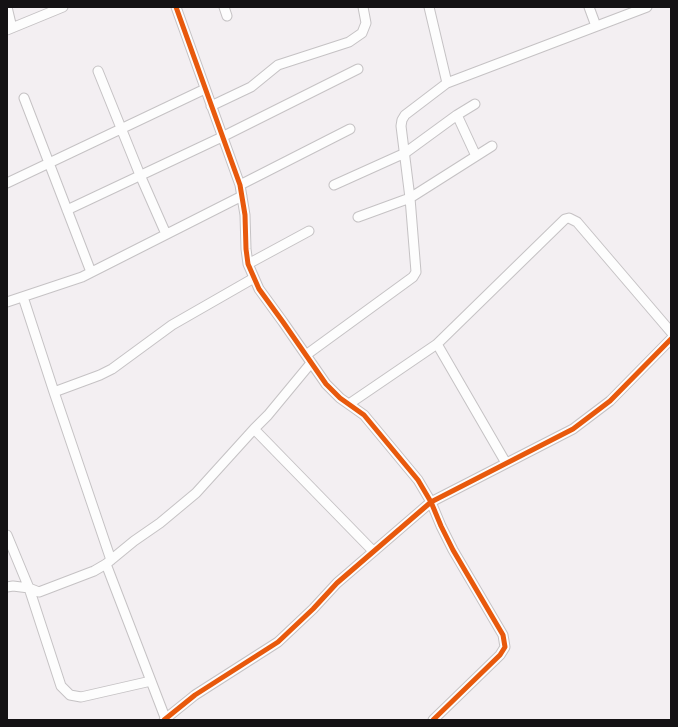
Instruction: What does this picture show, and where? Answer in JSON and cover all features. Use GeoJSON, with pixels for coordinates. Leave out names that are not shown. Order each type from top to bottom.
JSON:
{"type":"FeatureCollection","features":[{"type":"Feature","properties":{"kind":"street"},"geometry":{"type":"LineString","coordinates":[[7,7],[10,29],[63,7]]}},
{"type":"Feature","properties":{"kind":"street"},"geometry":{"type":"LineString","coordinates":[[176,7],[240,185],[246,215],[246,249],[248,264],[258,289],[326,384],[340,398],[364,415],[418,480],[431,502],[453,550],[503,635],[505,647],[500,655],[433,720]]}},
{"type":"Feature","properties":{"kind":"street"},"geometry":{"type":"LineString","coordinates":[[224,7],[227,16]]}},
{"type":"Feature","properties":{"kind":"street"},"geometry":{"type":"LineString","coordinates":[[211,106],[251,87],[278,66],[349,42],[362,33],[366,23],[363,7]]}},
{"type":"Feature","properties":{"kind":"street"},"geometry":{"type":"LineString","coordinates":[[429,7],[447,83]]}},
{"type":"Feature","properties":{"kind":"street"},"geometry":{"type":"LineString","coordinates":[[589,7],[596,26]]}},
{"type":"Feature","properties":{"kind":"street"},"geometry":{"type":"LineString","coordinates":[[7,586],[29,588],[39,592],[94,571],[109,562],[196,493],[268,415],[308,359],[413,276],[416,272],[410,198],[401,126],[405,115],[447,83],[647,7]]}},
{"type":"Feature","properties":{"kind":"street"},"geometry":{"type":"LineString","coordinates":[[67,210],[222,137],[358,69]]}},
{"type":"Feature","properties":{"kind":"street"},"geometry":{"type":"LineString","coordinates":[[98,71],[140,176],[166,234]]}},
{"type":"Feature","properties":{"kind":"street"},"geometry":{"type":"LineString","coordinates":[[7,183],[205,90]]}},
{"type":"Feature","properties":{"kind":"street"},"geometry":{"type":"LineString","coordinates":[[24,98],[91,272]]}},
{"type":"Feature","properties":{"kind":"street"},"geometry":{"type":"LineString","coordinates":[[334,185],[405,153],[457,115],[475,104]]}},
{"type":"Feature","properties":{"kind":"street"},"geometry":{"type":"LineString","coordinates":[[457,115],[476,156]]}},
{"type":"Feature","properties":{"kind":"street"},"geometry":{"type":"LineString","coordinates":[[240,185],[350,129]]}},
{"type":"Feature","properties":{"kind":"street"},"geometry":{"type":"LineString","coordinates":[[358,217],[410,198],[492,146]]}},
{"type":"Feature","properties":{"kind":"street"},"geometry":{"type":"LineString","coordinates":[[7,302],[24,298],[82,278],[91,272],[242,196]]}},
{"type":"Feature","properties":{"kind":"street"},"geometry":{"type":"LineString","coordinates":[[349,404],[436,344],[564,219],[569,218],[577,222],[671,332]]}},
{"type":"Feature","properties":{"kind":"street"},"geometry":{"type":"LineString","coordinates":[[248,264],[309,231]]}},
{"type":"Feature","properties":{"kind":"street"},"geometry":{"type":"LineString","coordinates":[[54,392],[112,369],[172,325],[254,278]]}},
{"type":"Feature","properties":{"kind":"street"},"geometry":{"type":"LineString","coordinates":[[24,298],[109,562],[165,720],[195,695],[278,642],[313,609],[337,583],[431,502],[573,429],[610,401],[671,339]]}},
{"type":"Feature","properties":{"kind":"street"},"geometry":{"type":"LineString","coordinates":[[436,344],[506,463]]}},
{"type":"Feature","properties":{"kind":"street"},"geometry":{"type":"LineString","coordinates":[[254,429],[373,551]]}},
{"type":"Feature","properties":{"kind":"street"},"geometry":{"type":"LineString","coordinates":[[7,535],[29,588],[61,686],[70,695],[82,697],[151,681]]}},
{"type":"Feature","properties":{"kind":"cycle path"},"geometry":{"type":"LineString","coordinates":[[176,7],[240,185],[245,215],[248,264],[259,289],[326,384],[340,398],[364,415],[418,480],[431,502],[453,550],[503,635],[505,647],[500,655],[433,720]]}},
{"type":"Feature","properties":{"kind":"cycle path"},"geometry":{"type":"LineString","coordinates":[[164,720],[195,695],[278,642],[313,609],[337,583],[431,502],[573,429],[610,401],[671,339]]}}]}
